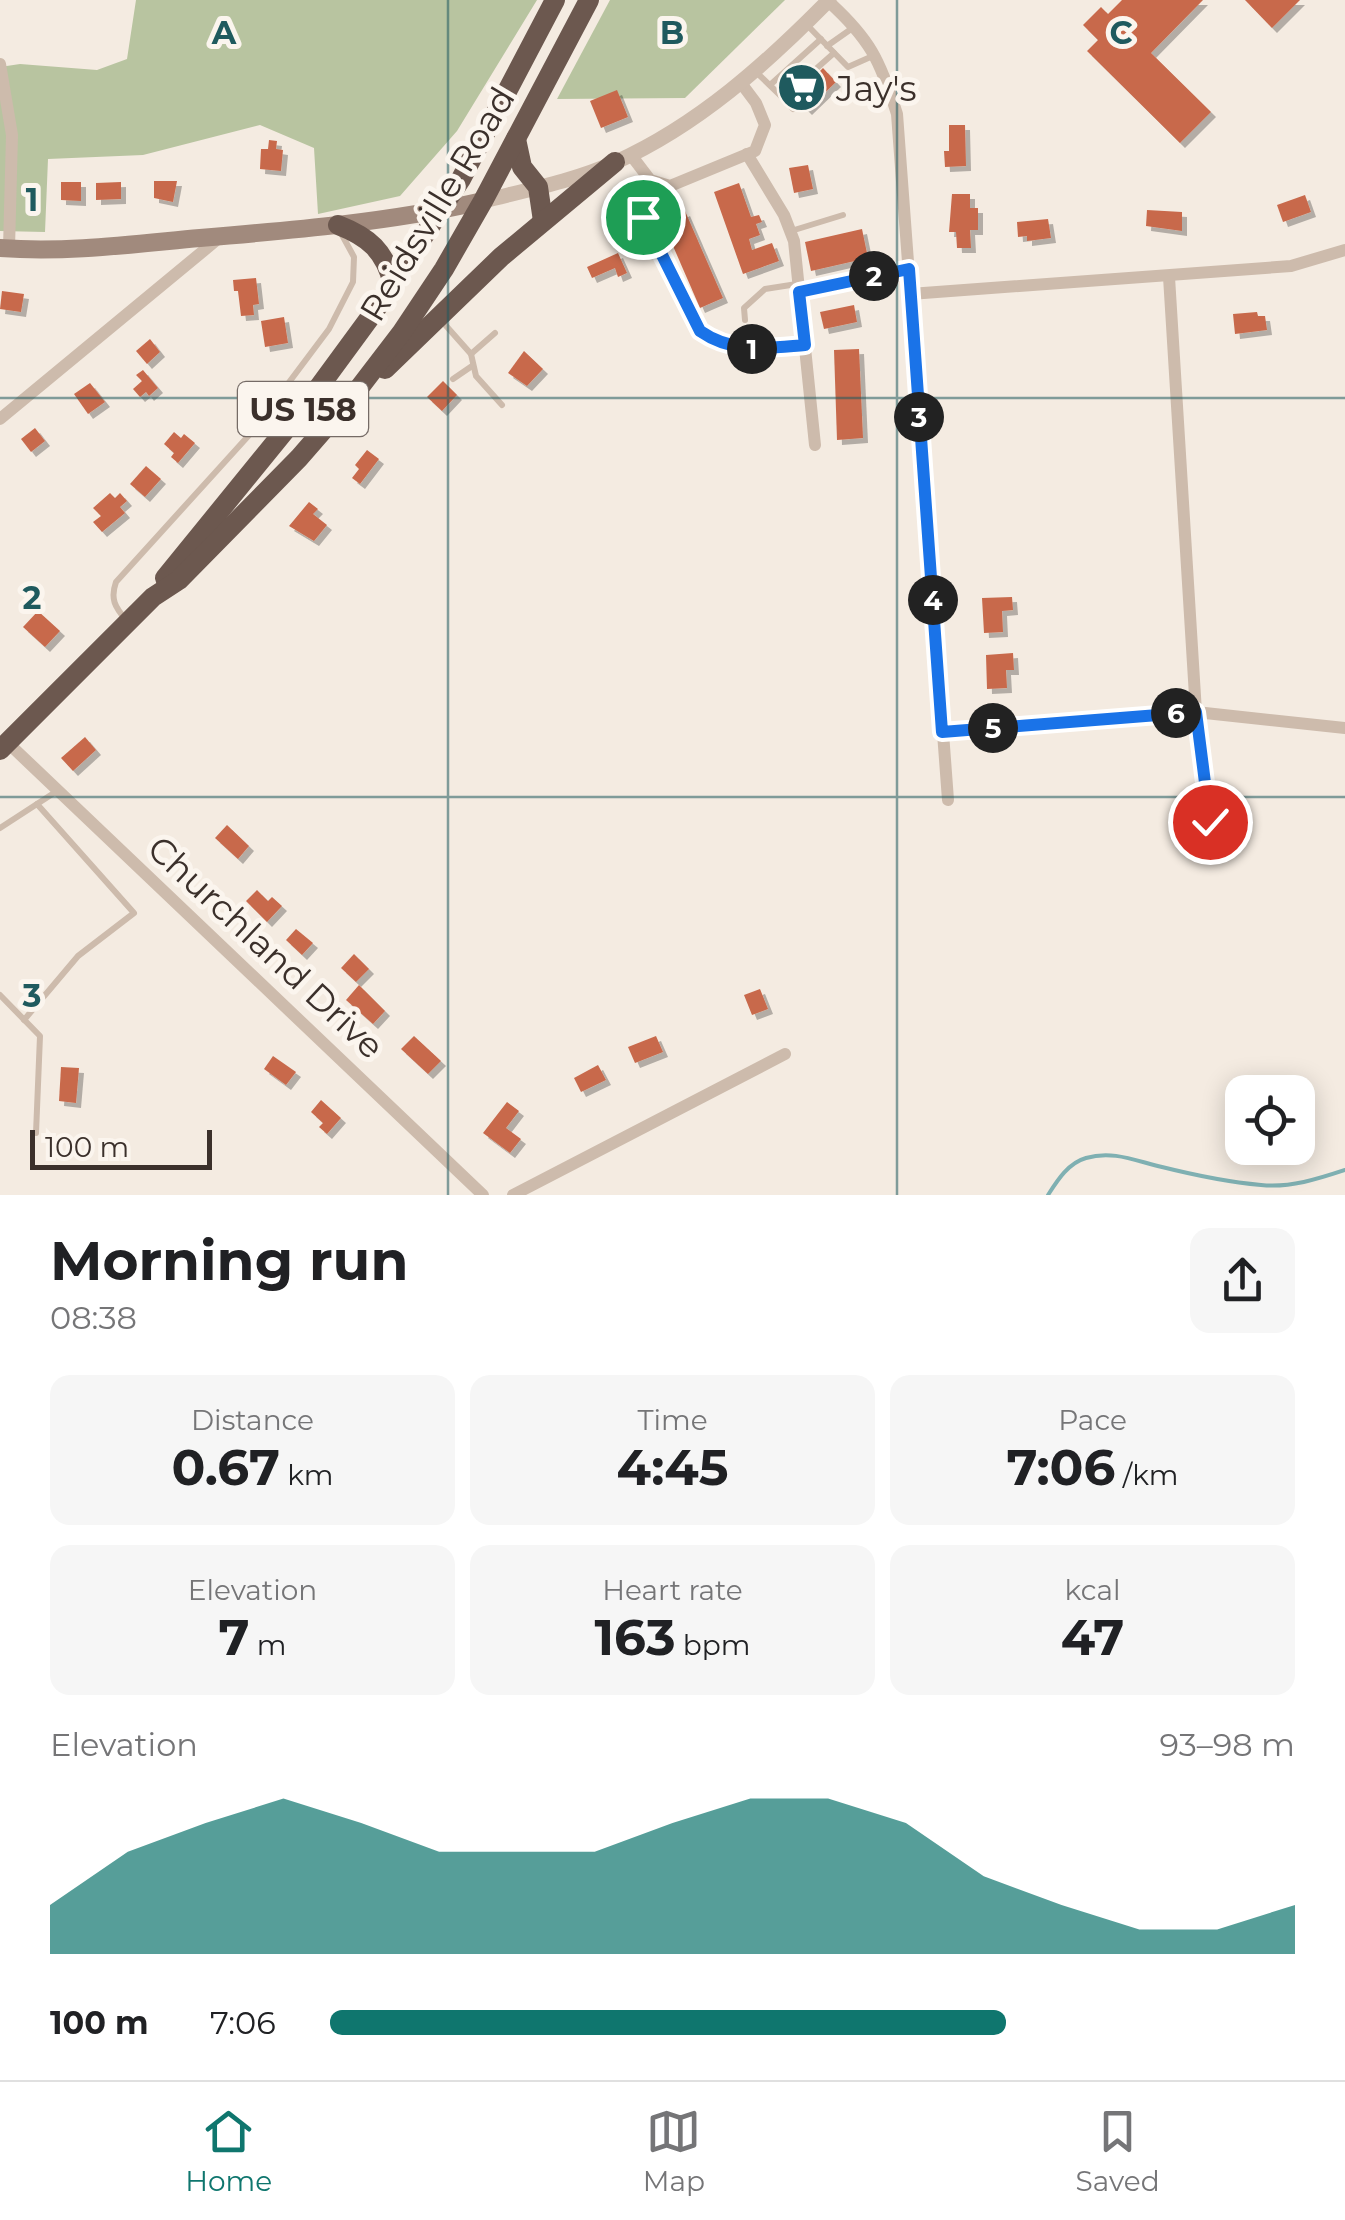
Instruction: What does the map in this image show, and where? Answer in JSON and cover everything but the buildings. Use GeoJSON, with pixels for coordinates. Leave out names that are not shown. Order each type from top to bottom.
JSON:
{"type":"FeatureCollection","features":[{"type":"Feature","properties":{"kind":"highway","name":"Reidsville Road"},"geometry":{"type":"LineString","coordinates":[[153,597],[328,376],[393,284],[461,179],[555,0]]}},
{"type":"Feature","properties":{"kind":"highway","name":"Reidsville Road"},"geometry":{"type":"LineString","coordinates":[[4,746],[153,597],[178,580],[204,554],[299,458],[353,396],[424,300],[483,201],[589,0]]}},
{"type":"Feature","properties":{"kind":"highway"},"geometry":{"type":"LineString","coordinates":[[516,139],[522,167],[538,187],[543,221]]}},
{"type":"Feature","properties":{"kind":"highway"},"geometry":{"type":"LineString","coordinates":[[353,396],[501,256],[623,158]]}},
{"type":"Feature","properties":{"kind":"highway"},"geometry":{"type":"LineString","coordinates":[[337,226],[375,244],[393,284]]}},
{"type":"Feature","properties":{"kind":"main road"},"geometry":{"type":"LineString","coordinates":[[5,248],[69,249],[337,226],[483,201]]}},
{"type":"Feature","properties":{"kind":"street"},"geometry":{"type":"LineString","coordinates":[[483,201],[623,158],[680,126],[742,83],[828,0],[855,26],[876,54],[897,114],[948,800]]}},
{"type":"Feature","properties":{"kind":"street"},"geometry":{"type":"LineString","coordinates":[[0,64],[12,134],[5,248]]}},
{"type":"Feature","properties":{"kind":"street"},"geometry":{"type":"LineString","coordinates":[[623,158],[650,180],[670,186],[755,151],[765,125],[742,83]]}},
{"type":"Feature","properties":{"kind":"street"},"geometry":{"type":"LineString","coordinates":[[748,154],[790,231],[816,446]]}},
{"type":"Feature","properties":{"kind":"street"},"geometry":{"type":"LineString","coordinates":[[0,419],[221,236]]}},
{"type":"Feature","properties":{"kind":"street"},"geometry":{"type":"LineString","coordinates":[[910,294],[1291,266],[1345,250]]}},
{"type":"Feature","properties":{"kind":"street"},"geometry":{"type":"LineString","coordinates":[[1169,277],[1196,712],[1210,822]]}},
{"type":"Feature","properties":{"kind":"street"},"geometry":{"type":"LineString","coordinates":[[942,732],[1196,712],[1345,728]]}},
{"type":"Feature","properties":{"kind":"street","name":"Churchland Drive"},"geometry":{"type":"LineString","coordinates":[[4,746],[58,790],[483,1195]]}},
{"type":"Feature","properties":{"kind":"street"},"geometry":{"type":"LineString","coordinates":[[514,1195],[785,1054]]}},
{"type":"Feature","properties":{"kind":"lane"},"geometry":{"type":"LineString","coordinates":[[806,24],[848,68],[876,54]]}},
{"type":"Feature","properties":{"kind":"lane"},"geometry":{"type":"LineString","coordinates":[[827,46],[855,26]]}},
{"type":"Feature","properties":{"kind":"lane"},"geometry":{"type":"LineString","coordinates":[[770,85],[820,39]]}},
{"type":"Feature","properties":{"kind":"lane"},"geometry":{"type":"LineString","coordinates":[[782,98],[834,54]]}},
{"type":"Feature","properties":{"kind":"lane"},"geometry":{"type":"LineString","coordinates":[[755,71],[793,109]]}},
{"type":"Feature","properties":{"kind":"lane"},"geometry":{"type":"LineString","coordinates":[[650,180],[643,217],[700,331],[716,342],[745,350],[805,345]]}},
{"type":"Feature","properties":{"kind":"lane"},"geometry":{"type":"LineString","coordinates":[[790,231],[843,214]]}},
{"type":"Feature","properties":{"kind":"lane"},"geometry":{"type":"LineString","coordinates":[[128,622],[114,603],[116,582],[251,433],[348,298],[354,282],[354,257],[337,226]]}},
{"type":"Feature","properties":{"kind":"lane"},"geometry":{"type":"LineString","coordinates":[[745,320],[744,308],[765,289],[799,288],[909,269]]}},
{"type":"Feature","properties":{"kind":"lane"},"geometry":{"type":"LineString","coordinates":[[439,318],[471,354],[472,366],[502,405]]}},
{"type":"Feature","properties":{"kind":"lane"},"geometry":{"type":"LineString","coordinates":[[471,354],[494,333]]}},
{"type":"Feature","properties":{"kind":"lane"},"geometry":{"type":"LineString","coordinates":[[454,379],[472,366]]}},
{"type":"Feature","properties":{"kind":"lane"},"geometry":{"type":"LineString","coordinates":[[0,828],[58,790]]}},
{"type":"Feature","properties":{"kind":"lane"},"geometry":{"type":"LineString","coordinates":[[24,1020],[78,956],[134,912],[37,804]]}},
{"type":"Feature","properties":{"kind":"lane"},"geometry":{"type":"LineString","coordinates":[[0,995],[40,1036],[36,1133]]}},
{"type":"Feature","properties":{"kind":"green space"},"geometry":{"type":"Polygon","coordinates":[[[136,0],[537,0],[457,131],[400,196],[318,214],[314,148],[260,125],[143,155],[48,159],[45,232],[0,231],[0,67],[20,64],[97,70],[127,59],[136,0]]]}},
{"type":"Feature","properties":{"kind":"green space"},"geometry":{"type":"Polygon","coordinates":[[[610,0],[785,0],[685,98],[557,99],[610,0]]]}},
{"type":"Feature","properties":{"kind":"waterway"},"geometry":{"type":"LineString","coordinates":[[1048,1195],[1068,1168],[1080,1160],[1106,1155],[1272,1186],[1345,1170]]}},
{"type":"Feature","properties":{"kind":"place","name":"Jay's"},"geometry":{"type":"Point","coordinates":[801,88]}},
{"type":"Feature","properties":{"kind":"route"},"geometry":{"type":"LineString","coordinates":[[643,217],[700,331],[716,342],[745,350],[805,345],[799,292],[909,269],[942,732],[1196,712],[1210,822]]}}]}
